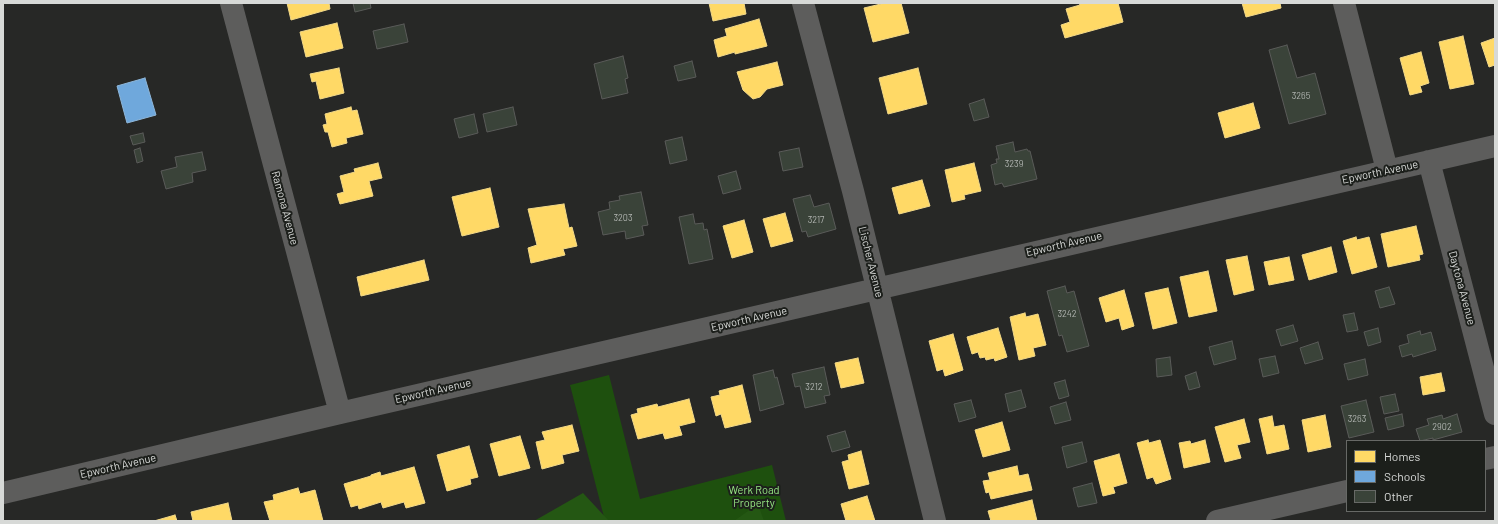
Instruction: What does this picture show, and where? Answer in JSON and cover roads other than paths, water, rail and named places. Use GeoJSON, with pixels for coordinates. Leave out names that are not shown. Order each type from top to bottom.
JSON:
{"type":"FeatureCollection","features":[{"type":"Feature","properties":{"kind":"street","name":"Ramona Avenue"},"geometry":{"type":"LineString","coordinates":[[231,3],[340,413]]}},
{"type":"Feature","properties":{"kind":"street","name":"Lischer Avenue"},"geometry":{"type":"LineString","coordinates":[[803,3],[878,289],[935,521]]}},
{"type":"Feature","properties":{"kind":"street"},"geometry":{"type":"LineString","coordinates":[[1344,3],[1387,170]]}},
{"type":"Feature","properties":{"kind":"street","name":"Epworth Avenue"},"geometry":{"type":"LineString","coordinates":[[3,493],[340,413],[1495,146]]}},
{"type":"Feature","properties":{"kind":"street","name":"Daytona Avenue"},"geometry":{"type":"LineString","coordinates":[[1429,161],[1495,414]]}},
{"type":"Feature","properties":{"kind":"street"},"geometry":{"type":"LineString","coordinates":[[1217,521],[1346,491]]}},
{"type":"Feature","properties":{"kind":"park label","name":"Werk Road Property"},"geometry":{"type":"Point","coordinates":[754,496]}}]}
